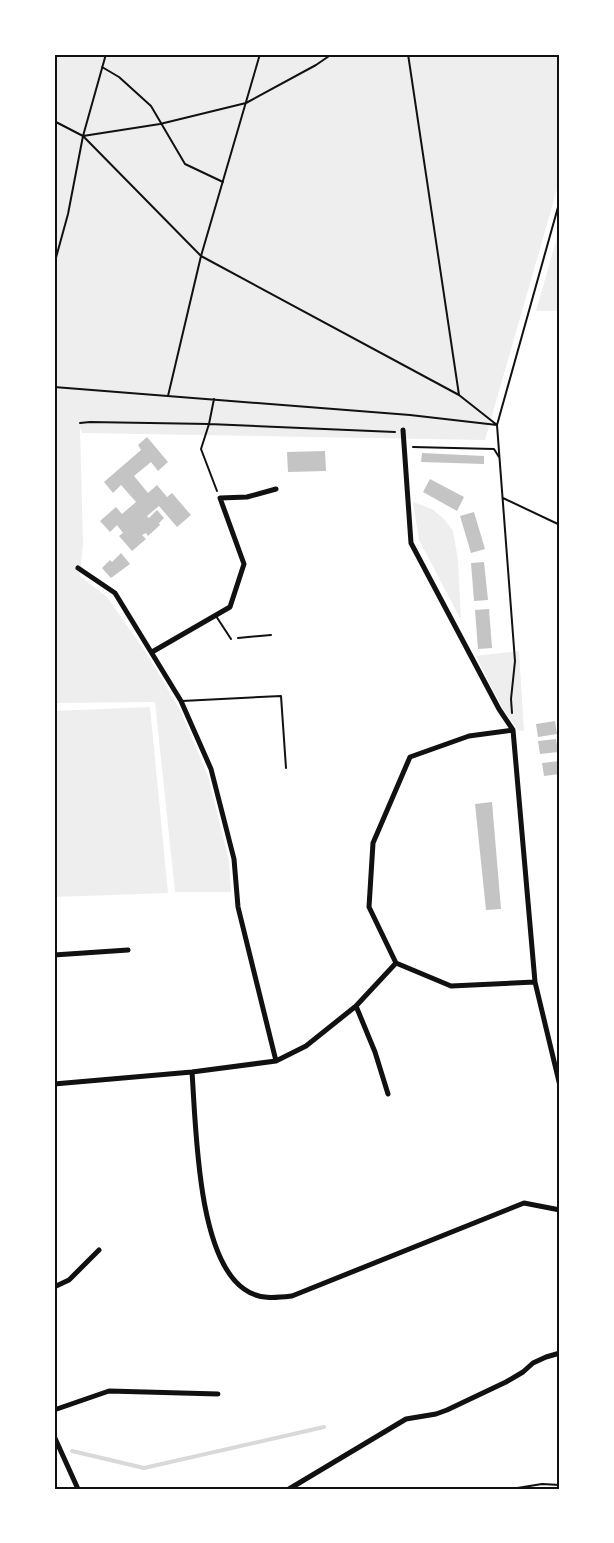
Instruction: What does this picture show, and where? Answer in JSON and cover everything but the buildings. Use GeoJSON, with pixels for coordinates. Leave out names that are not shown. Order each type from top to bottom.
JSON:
{"type":"FeatureCollection","features":[{"type":"Feature","properties":{"kind":"street"},"geometry":{"type":"LineString","coordinates":[[403,431],[411,543],[499,709],[513,730],[536,982],[560,1086]]}},
{"type":"Feature","properties":{"kind":"street"},"geometry":{"type":"LineString","coordinates":[[152,652],[230,607],[244,564],[220,498],[247,497],[276,489]]}},
{"type":"Feature","properties":{"kind":"street"},"geometry":{"type":"LineString","coordinates":[[78,568],[115,592],[181,701],[211,769],[234,859],[238,907],[276,1061]]}},
{"type":"Feature","properties":{"kind":"street"},"geometry":{"type":"LineString","coordinates":[[513,730],[469,736],[410,757],[373,843],[369,907],[396,963],[451,986],[536,982]]}},
{"type":"Feature","properties":{"kind":"street"},"geometry":{"type":"LineString","coordinates":[[54,955],[128,950]]}},
{"type":"Feature","properties":{"kind":"street"},"geometry":{"type":"LineString","coordinates":[[54,1084],[192,1072],[276,1061],[306,1046],[356,1006],[396,963]]}},
{"type":"Feature","properties":{"kind":"street"},"geometry":{"type":"LineString","coordinates":[[356,1006],[375,1052],[388,1094]]}},
{"type":"Feature","properties":{"kind":"street"},"geometry":{"type":"LineString","coordinates":[[192,1072],[199,1168],[215,1245],[223,1266],[229,1274],[245,1290],[257,1296],[267,1298],[292,1296],[524,1203],[560,1210]]}},
{"type":"Feature","properties":{"kind":"street"},"geometry":{"type":"LineString","coordinates":[[54,1287],[69,1280],[99,1250]]}},
{"type":"Feature","properties":{"kind":"street"},"geometry":{"type":"LineString","coordinates":[[289,1489],[406,1419],[447,1410],[506,1382],[546,1356],[560,1353]]}},
{"type":"Feature","properties":{"kind":"street"},"geometry":{"type":"LineString","coordinates":[[54,1410],[110,1391],[218,1394]]}},
{"type":"Feature","properties":{"kind":"street"},"geometry":{"type":"LineString","coordinates":[[54,1436],[78,1489]]}},
{"type":"Feature","properties":{"kind":"lane"},"geometry":{"type":"LineString","coordinates":[[216,615],[231,639]]}},
{"type":"Feature","properties":{"kind":"lane"},"geometry":{"type":"LineString","coordinates":[[181,701],[281,696],[286,768]]}},
{"type":"Feature","properties":{"kind":"lane"},"geometry":{"type":"LineString","coordinates":[[511,1489],[543,1484],[560,1485]]}},
{"type":"Feature","properties":{"kind":"path"},"geometry":{"type":"LineString","coordinates":[[54,265],[68,214],[83,136],[106,54]]}},
{"type":"Feature","properties":{"kind":"path"},"geometry":{"type":"LineString","coordinates":[[168,396],[201,256],[260,54]]}},
{"type":"Feature","properties":{"kind":"path"},"geometry":{"type":"LineString","coordinates":[[83,136],[160,124],[246,103],[332,54]]}},
{"type":"Feature","properties":{"kind":"path"},"geometry":{"type":"LineString","coordinates":[[408,54],[459,395]]}},
{"type":"Feature","properties":{"kind":"path"},"geometry":{"type":"LineString","coordinates":[[102,67],[119,77],[152,106],[160,124],[185,164],[223,182]]}},
{"type":"Feature","properties":{"kind":"path"},"geometry":{"type":"LineString","coordinates":[[54,121],[83,136],[201,256],[459,395],[497,424]]}},
{"type":"Feature","properties":{"kind":"path"},"geometry":{"type":"LineString","coordinates":[[513,730],[511,699],[515,661],[497,424],[560,200]]}},
{"type":"Feature","properties":{"kind":"path"},"geometry":{"type":"LineString","coordinates":[[54,387],[497,424]]}},
{"type":"Feature","properties":{"kind":"path"},"geometry":{"type":"LineString","coordinates":[[214,399],[201,448],[220,498]]}},
{"type":"Feature","properties":{"kind":"path"},"geometry":{"type":"LineString","coordinates":[[80,423],[209,424],[403,431]]}},
{"type":"Feature","properties":{"kind":"path"},"geometry":{"type":"LineString","coordinates":[[405,447],[494,449],[500,458]]}},
{"type":"Feature","properties":{"kind":"path"},"geometry":{"type":"LineString","coordinates":[[503,498],[560,525]]}},
{"type":"Feature","properties":{"kind":"path"},"geometry":{"type":"LineString","coordinates":[[231,639],[271,635]]}},
{"type":"Feature","properties":{"kind":"shaded area"},"geometry":{"type":"Polygon","coordinates":[[[54,54],[560,54],[560,179],[485,440],[82,433],[80,427],[83,544],[80,576],[107,597],[147,654],[180,710],[208,776],[229,861],[231,892],[175,892],[155,702],[54,703],[54,54]]]}},
{"type":"Feature","properties":{"kind":"shaded area"},"geometry":{"type":"Polygon","coordinates":[[[560,227],[560,311],[536,311],[560,227]]]}},
{"type":"Feature","properties":{"kind":"shaded area"},"geometry":{"type":"Polygon","coordinates":[[[413,502],[432,509],[453,531],[458,560],[461,620],[419,540],[413,502]]]}},
{"type":"Feature","properties":{"kind":"shaded area"},"geometry":{"type":"Polygon","coordinates":[[[519,651],[524,731],[518,730],[503,709],[476,656],[519,651]]]}},
{"type":"Feature","properties":{"kind":"shaded area"},"geometry":{"type":"Polygon","coordinates":[[[150,707],[168,893],[54,897],[54,711],[150,707]]]}},
{"type":"Feature","properties":{"kind":"waterway"},"geometry":{"type":"LineString","coordinates":[[72,1451],[144,1468],[324,1427]]}}]}
